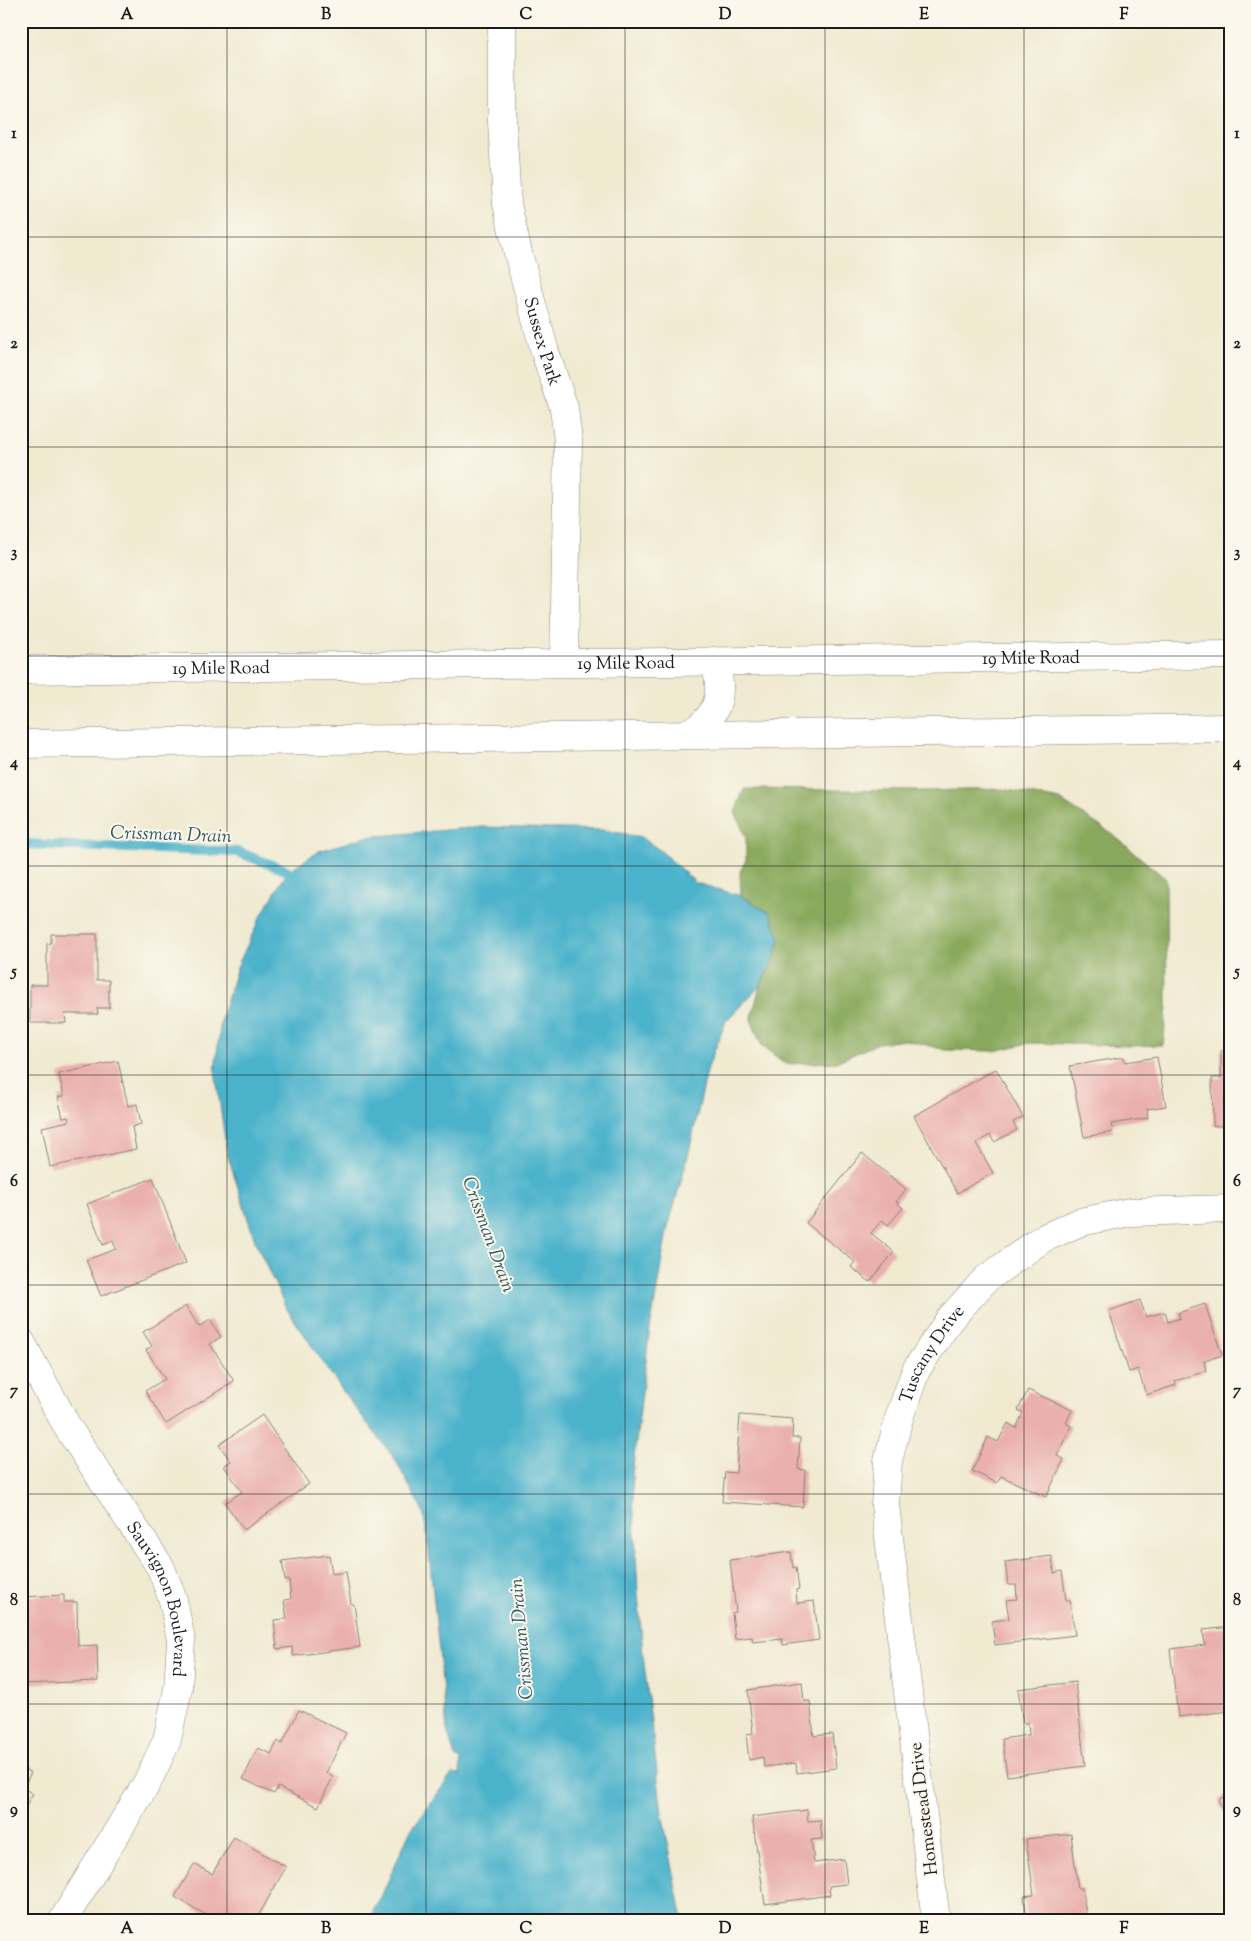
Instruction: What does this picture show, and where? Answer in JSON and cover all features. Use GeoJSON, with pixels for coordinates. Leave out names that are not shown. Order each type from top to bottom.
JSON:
{"type":"FeatureCollection","features":[{"type":"Feature","properties":{"kind":"main road","name":"Sussex Park"},"geometry":{"type":"LineString","coordinates":[[502,21],[502,122],[507,204],[542,343],[564,408],[568,441],[564,662]]}},
{"type":"Feature","properties":{"kind":"main road","name":"19 Mile Road"},"geometry":{"type":"LineString","coordinates":[[21,670],[1230,654]]}},
{"type":"Feature","properties":{"kind":"main road"},"geometry":{"type":"LineString","coordinates":[[681,735],[698,728],[710,717],[718,705],[720,687],[718,673],[713,662]]}},
{"type":"Feature","properties":{"kind":"main road"},"geometry":{"type":"LineString","coordinates":[[21,744],[1230,728]]}},
{"type":"Feature","properties":{"kind":"main road","name":"Tuscany Drive"},"geometry":{"type":"LineString","coordinates":[[909,1699],[885,1504],[888,1461],[899,1418],[916,1370],[927,1353],[949,1320],[986,1279],[1042,1239],[1080,1222],[1130,1212],[1230,1209]]}},
{"type":"Feature","properties":{"kind":"main road","name":"Sauvignon Boulevard"},"geometry":{"type":"LineString","coordinates":[[21,1342],[68,1428],[161,1568],[174,1600],[181,1640],[178,1689],[167,1740],[147,1783],[63,1920]]}},
{"type":"Feature","properties":{"kind":"main road","name":"Homestead Drive"},"geometry":{"type":"LineString","coordinates":[[909,1699],[936,1920]]}},
{"type":"Feature","properties":{"kind":"green space"},"geometry":{"type":"Polygon","coordinates":[[[744,789],[924,791],[1003,789],[1060,800],[1112,834],[1166,879],[1167,1007],[1163,1045],[1030,1043],[994,1051],[946,1050],[906,1040],[879,1043],[836,1062],[786,1064],[762,1046],[751,1020],[760,986],[773,962],[770,913],[741,896],[740,872],[746,860],[746,838],[735,812],[744,789]]]}},
{"type":"Feature","properties":{"kind":"water"},"geometry":{"type":"Polygon","coordinates":[[[480,827],[605,830],[641,837],[661,851],[696,883],[741,896],[770,913],[780,939],[773,962],[760,986],[726,1021],[708,1067],[688,1156],[667,1231],[649,1335],[632,1475],[643,1655],[662,1813],[683,1920],[368,1920],[381,1897],[410,1831],[452,1774],[460,1775],[461,1760],[455,1757],[447,1730],[427,1533],[423,1512],[395,1459],[344,1393],[286,1308],[255,1241],[227,1153],[215,1070],[221,1019],[237,967],[261,916],[288,871],[319,851],[366,837],[480,827]]]}},
{"type":"Feature","properties":{"kind":"building"},"geometry":{"type":"Polygon","coordinates":[[[51,934],[97,934],[97,980],[109,980],[109,1008],[97,1008],[98,1014],[65,1014],[66,1023],[30,1023],[30,985],[47,985],[47,944],[51,943],[51,934]]]}},
{"type":"Feature","properties":{"kind":"building"},"geometry":{"type":"Polygon","coordinates":[[[1227,1040],[1230,1040],[1230,1126],[1213,1126],[1212,1078],[1221,1078],[1221,1051],[1227,1050],[1227,1040]]]}},
{"type":"Feature","properties":{"kind":"building"},"geometry":{"type":"Polygon","coordinates":[[[1124,1057],[1125,1062],[1157,1057],[1166,1106],[1147,1109],[1148,1118],[1111,1124],[1113,1132],[1084,1137],[1070,1066],[1124,1057]]]}},
{"type":"Feature","properties":{"kind":"building"},"geometry":{"type":"Polygon","coordinates":[[[118,1061],[128,1106],[137,1104],[141,1124],[132,1127],[136,1149],[50,1167],[42,1127],[69,1121],[68,1117],[63,1118],[58,1097],[64,1096],[59,1074],[118,1061]]]}},
{"type":"Feature","properties":{"kind":"building"},"geometry":{"type":"Polygon","coordinates":[[[996,1069],[1023,1117],[1013,1122],[1017,1130],[994,1142],[990,1135],[976,1143],[993,1173],[957,1193],[914,1116],[996,1069]]]}},
{"type":"Feature","properties":{"kind":"building"},"geometry":{"type":"Polygon","coordinates":[[[862,1153],[906,1189],[896,1202],[903,1208],[888,1225],[882,1220],[871,1233],[894,1252],[870,1282],[851,1267],[855,1262],[806,1223],[862,1153]]]}},
{"type":"Feature","properties":{"kind":"building"},"geometry":{"type":"Polygon","coordinates":[[[153,1178],[186,1263],[101,1296],[86,1260],[116,1249],[113,1241],[103,1245],[87,1204],[153,1178]]]}},
{"type":"Feature","properties":{"kind":"building"},"geometry":{"type":"Polygon","coordinates":[[[1140,1300],[1146,1317],[1165,1312],[1168,1322],[1180,1318],[1178,1313],[1205,1304],[1222,1355],[1204,1361],[1206,1371],[1175,1381],[1176,1385],[1146,1395],[1138,1369],[1129,1372],[1109,1311],[1140,1300]]]}},
{"type":"Feature","properties":{"kind":"building"},"geometry":{"type":"Polygon","coordinates":[[[186,1306],[199,1327],[210,1320],[221,1337],[210,1344],[234,1381],[166,1424],[145,1391],[165,1379],[146,1350],[152,1346],[143,1332],[186,1306]]]}},
{"type":"Feature","properties":{"kind":"building"},"geometry":{"type":"Polygon","coordinates":[[[1028,1390],[1072,1410],[1066,1423],[1071,1426],[1057,1456],[1064,1459],[1046,1497],[1001,1476],[997,1483],[972,1471],[988,1437],[998,1442],[1008,1423],[1016,1428],[1023,1413],[1018,1410],[1028,1390]]]}},
{"type":"Feature","properties":{"kind":"building"},"geometry":{"type":"Polygon","coordinates":[[[262,1415],[309,1484],[244,1530],[225,1503],[242,1492],[224,1466],[231,1461],[219,1445],[262,1415]]]}},
{"type":"Feature","properties":{"kind":"building"},"geometry":{"type":"Polygon","coordinates":[[[740,1415],[793,1419],[792,1438],[800,1438],[798,1469],[805,1470],[803,1507],[722,1502],[725,1472],[736,1473],[740,1415]]]}},
{"type":"Feature","properties":{"kind":"building"},"geometry":{"type":"Polygon","coordinates":[[[791,1552],[793,1568],[796,1567],[799,1589],[796,1590],[797,1603],[814,1601],[819,1640],[783,1645],[782,1639],[753,1642],[752,1637],[735,1639],[732,1613],[736,1612],[730,1560],[791,1552]]]}},
{"type":"Feature","properties":{"kind":"building"},"geometry":{"type":"Polygon","coordinates":[[[329,1555],[332,1574],[346,1572],[351,1604],[354,1604],[360,1647],[293,1656],[292,1647],[277,1649],[274,1620],[287,1619],[284,1600],[291,1599],[289,1580],[285,1580],[282,1561],[329,1555]]]}},
{"type":"Feature","properties":{"kind":"building"},"geometry":{"type":"Polygon","coordinates":[[[1052,1556],[1054,1573],[1062,1571],[1066,1600],[1070,1600],[1075,1635],[995,1645],[992,1621],[1009,1619],[1006,1600],[1017,1599],[1016,1585],[1008,1585],[1005,1562],[1052,1556]]]}},
{"type":"Feature","properties":{"kind":"building"},"geometry":{"type":"Polygon","coordinates":[[[64,1595],[64,1602],[77,1602],[78,1646],[97,1645],[98,1681],[21,1684],[21,1597],[64,1595]]]}},
{"type":"Feature","properties":{"kind":"building"},"geometry":{"type":"Polygon","coordinates":[[[1230,1627],[1230,1711],[1178,1717],[1170,1649],[1205,1645],[1203,1630],[1230,1627]]]}},
{"type":"Feature","properties":{"kind":"building"},"geometry":{"type":"Polygon","coordinates":[[[802,1682],[804,1701],[810,1701],[814,1736],[832,1734],[836,1768],[797,1773],[796,1763],[764,1767],[763,1757],[749,1760],[746,1734],[753,1733],[748,1690],[802,1682]]]}},
{"type":"Feature","properties":{"kind":"building"},"geometry":{"type":"Polygon","coordinates":[[[1075,1682],[1085,1766],[1007,1776],[1002,1739],[1029,1735],[1028,1723],[1023,1723],[1018,1689],[1075,1682]]]}},
{"type":"Feature","properties":{"kind":"building"},"geometry":{"type":"Polygon","coordinates":[[[299,1710],[346,1733],[326,1773],[333,1777],[318,1807],[278,1787],[274,1794],[243,1779],[258,1748],[271,1754],[278,1741],[282,1744],[299,1710]]]}},
{"type":"Feature","properties":{"kind":"building"},"geometry":{"type":"Polygon","coordinates":[[[21,1767],[31,1773],[23,1788],[33,1794],[21,1814],[21,1767]]]}},
{"type":"Feature","properties":{"kind":"building"},"geometry":{"type":"Polygon","coordinates":[[[1230,1793],[1230,1822],[1218,1800],[1230,1793]]]}},
{"type":"Feature","properties":{"kind":"building"},"geometry":{"type":"Polygon","coordinates":[[[807,1810],[808,1821],[820,1820],[822,1839],[811,1840],[814,1863],[844,1859],[847,1884],[829,1886],[830,1895],[765,1904],[752,1817],[807,1810]]]}},
{"type":"Feature","properties":{"kind":"building"},"geometry":{"type":"Polygon","coordinates":[[[1230,1826],[1230,1840],[1224,1829],[1230,1826]]]}},
{"type":"Feature","properties":{"kind":"building"},"geometry":{"type":"Polygon","coordinates":[[[1071,1834],[1078,1888],[1082,1888],[1087,1920],[1027,1920],[1024,1896],[1034,1895],[1026,1839],[1071,1834]]]}},
{"type":"Feature","properties":{"kind":"building"},"geometry":{"type":"Polygon","coordinates":[[[234,1837],[286,1867],[256,1920],[215,1920],[175,1897],[194,1864],[212,1874],[234,1837]]]}},
{"type":"Feature","properties":{"kind":"waterway","name":"Crissman Drain"},"geometry":{"type":"LineString","coordinates":[[21,844],[238,852],[288,871],[296,881]]}}]}
